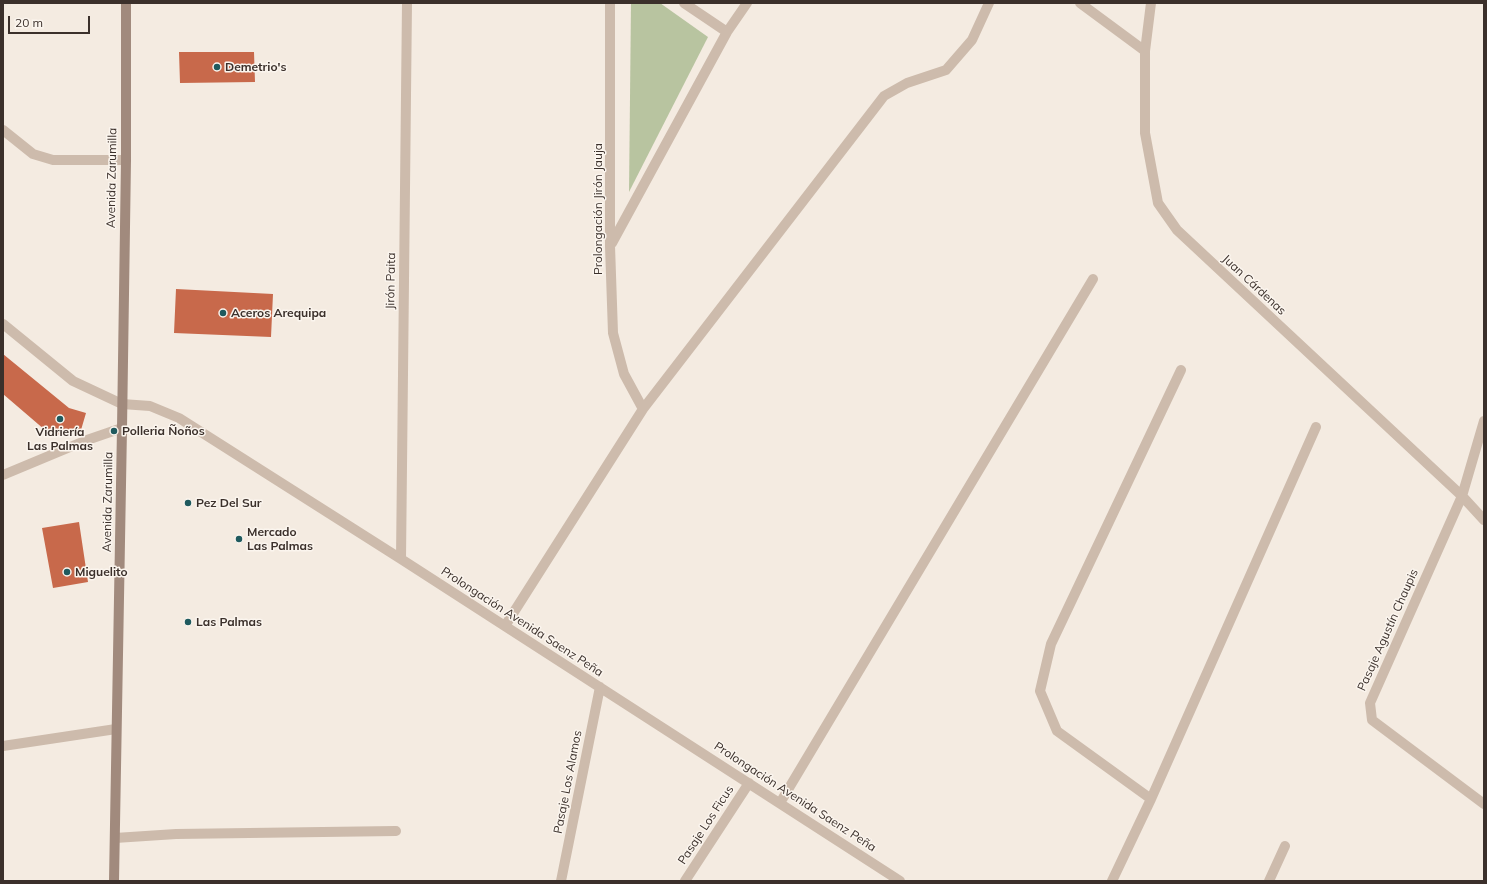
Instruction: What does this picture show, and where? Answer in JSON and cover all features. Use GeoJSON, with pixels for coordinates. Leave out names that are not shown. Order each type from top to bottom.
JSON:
{"type":"FeatureCollection","features":[{"type":"Feature","properties":{"kind":"main road","name":"Avenida Zarumilla"},"geometry":{"type":"LineString","coordinates":[[114,881],[126,160],[126,3]]}},
{"type":"Feature","properties":{"kind":"street","name":"Jirón Paita"},"geometry":{"type":"LineString","coordinates":[[400,558],[407,3]]}},
{"type":"Feature","properties":{"kind":"street","name":"Prolongación Jirón Jauja"},"geometry":{"type":"LineString","coordinates":[[610,3],[610,246],[613,333],[624,374],[643,409]]}},
{"type":"Feature","properties":{"kind":"street"},"geometry":{"type":"LineString","coordinates":[[684,3],[727,32]]}},
{"type":"Feature","properties":{"kind":"street"},"geometry":{"type":"LineString","coordinates":[[610,246],[727,32],[747,3]]}},
{"type":"Feature","properties":{"kind":"street"},"geometry":{"type":"LineString","coordinates":[[505,626],[643,409],[884,96],[907,83],[946,70],[972,40],[989,3]]}},
{"type":"Feature","properties":{"kind":"street"},"geometry":{"type":"LineString","coordinates":[[1080,3],[1145,51]]}},
{"type":"Feature","properties":{"kind":"street","name":"Juan Cárdenas"},"geometry":{"type":"LineString","coordinates":[[1152,3],[1145,51],[1145,132],[1158,203],[1178,230],[1462,496],[1484,520]]}},
{"type":"Feature","properties":{"kind":"street"},"geometry":{"type":"LineString","coordinates":[[3,130],[33,154],[53,160],[126,160]]}},
{"type":"Feature","properties":{"kind":"street"},"geometry":{"type":"LineString","coordinates":[[780,803],[1093,279]]}},
{"type":"Feature","properties":{"kind":"street"},"geometry":{"type":"LineString","coordinates":[[3,324],[73,380],[122,404]]}},
{"type":"Feature","properties":{"kind":"street"},"geometry":{"type":"LineString","coordinates":[[1151,799],[1057,731],[1040,691],[1051,644],[1182,370]]}},
{"type":"Feature","properties":{"kind":"street","name":"Prolongación Avenida Saenz Peña"},"geometry":{"type":"LineString","coordinates":[[122,404],[150,406],[179,418],[400,558],[900,881]]}},
{"type":"Feature","properties":{"kind":"street","name":"Pasaje Agustín Chaupis"},"geometry":{"type":"LineString","coordinates":[[1484,421],[1462,496],[1370,703],[1372,720],[1484,804]]}},
{"type":"Feature","properties":{"kind":"street"},"geometry":{"type":"LineString","coordinates":[[1112,881],[1151,799],[1316,427]]}},
{"type":"Feature","properties":{"kind":"street"},"geometry":{"type":"LineString","coordinates":[[3,474],[87,440],[122,428]]}},
{"type":"Feature","properties":{"kind":"street","name":"Pasaje Los Alamos"},"geometry":{"type":"LineString","coordinates":[[561,881],[600,688]]}},
{"type":"Feature","properties":{"kind":"street"},"geometry":{"type":"LineString","coordinates":[[3,746],[116,729]]}},
{"type":"Feature","properties":{"kind":"street","name":"Pasaje Los Ficus"},"geometry":{"type":"LineString","coordinates":[[685,881],[749,784]]}},
{"type":"Feature","properties":{"kind":"street"},"geometry":{"type":"LineString","coordinates":[[115,838],[176,834],[396,831]]}},
{"type":"Feature","properties":{"kind":"street"},"geometry":{"type":"LineString","coordinates":[[1270,881],[1285,846]]}},
{"type":"Feature","properties":{"kind":"green space"},"geometry":{"type":"Polygon","coordinates":[[[631,3],[660,3],[708,37],[629,192],[631,3]]]}},
{"type":"Feature","properties":{"kind":"building","name":"Demetrio's"},"geometry":{"type":"Polygon","coordinates":[[[179,52],[254,52],[255,82],[180,83],[179,52]]]}},
{"type":"Feature","properties":{"kind":"building","name":"Aceros Arequipa"},"geometry":{"type":"Polygon","coordinates":[[[176,289],[273,294],[271,337],[174,333],[176,289]]]}},
{"type":"Feature","properties":{"kind":"building"},"geometry":{"type":"Polygon","coordinates":[[[3,354],[69,408],[86,413],[81,430],[52,436],[3,394],[3,354]]]}},
{"type":"Feature","properties":{"kind":"building"},"geometry":{"type":"Polygon","coordinates":[[[79,522],[88,582],[53,588],[42,528],[79,522]]]}},
{"type":"Feature","properties":{"kind":"place","name":"Demetrio's"},"geometry":{"type":"Point","coordinates":[217,67]}},
{"type":"Feature","properties":{"kind":"place","name":"Aceros Arequipa"},"geometry":{"type":"Point","coordinates":[223,313]}},
{"type":"Feature","properties":{"kind":"place","name":"Vidriería Las Palmas"},"geometry":{"type":"Point","coordinates":[60,419]}},
{"type":"Feature","properties":{"kind":"place","name":"Polleria Ñoños"},"geometry":{"type":"Point","coordinates":[114,431]}},
{"type":"Feature","properties":{"kind":"place","name":"Pez Del Sur"},"geometry":{"type":"Point","coordinates":[188,503]}},
{"type":"Feature","properties":{"kind":"place","name":"Mercado Las Palmas"},"geometry":{"type":"Point","coordinates":[239,539]}},
{"type":"Feature","properties":{"kind":"place","name":"Miguelito"},"geometry":{"type":"Point","coordinates":[67,572]}},
{"type":"Feature","properties":{"kind":"place","name":"Las Palmas"},"geometry":{"type":"Point","coordinates":[188,622]}}]}
